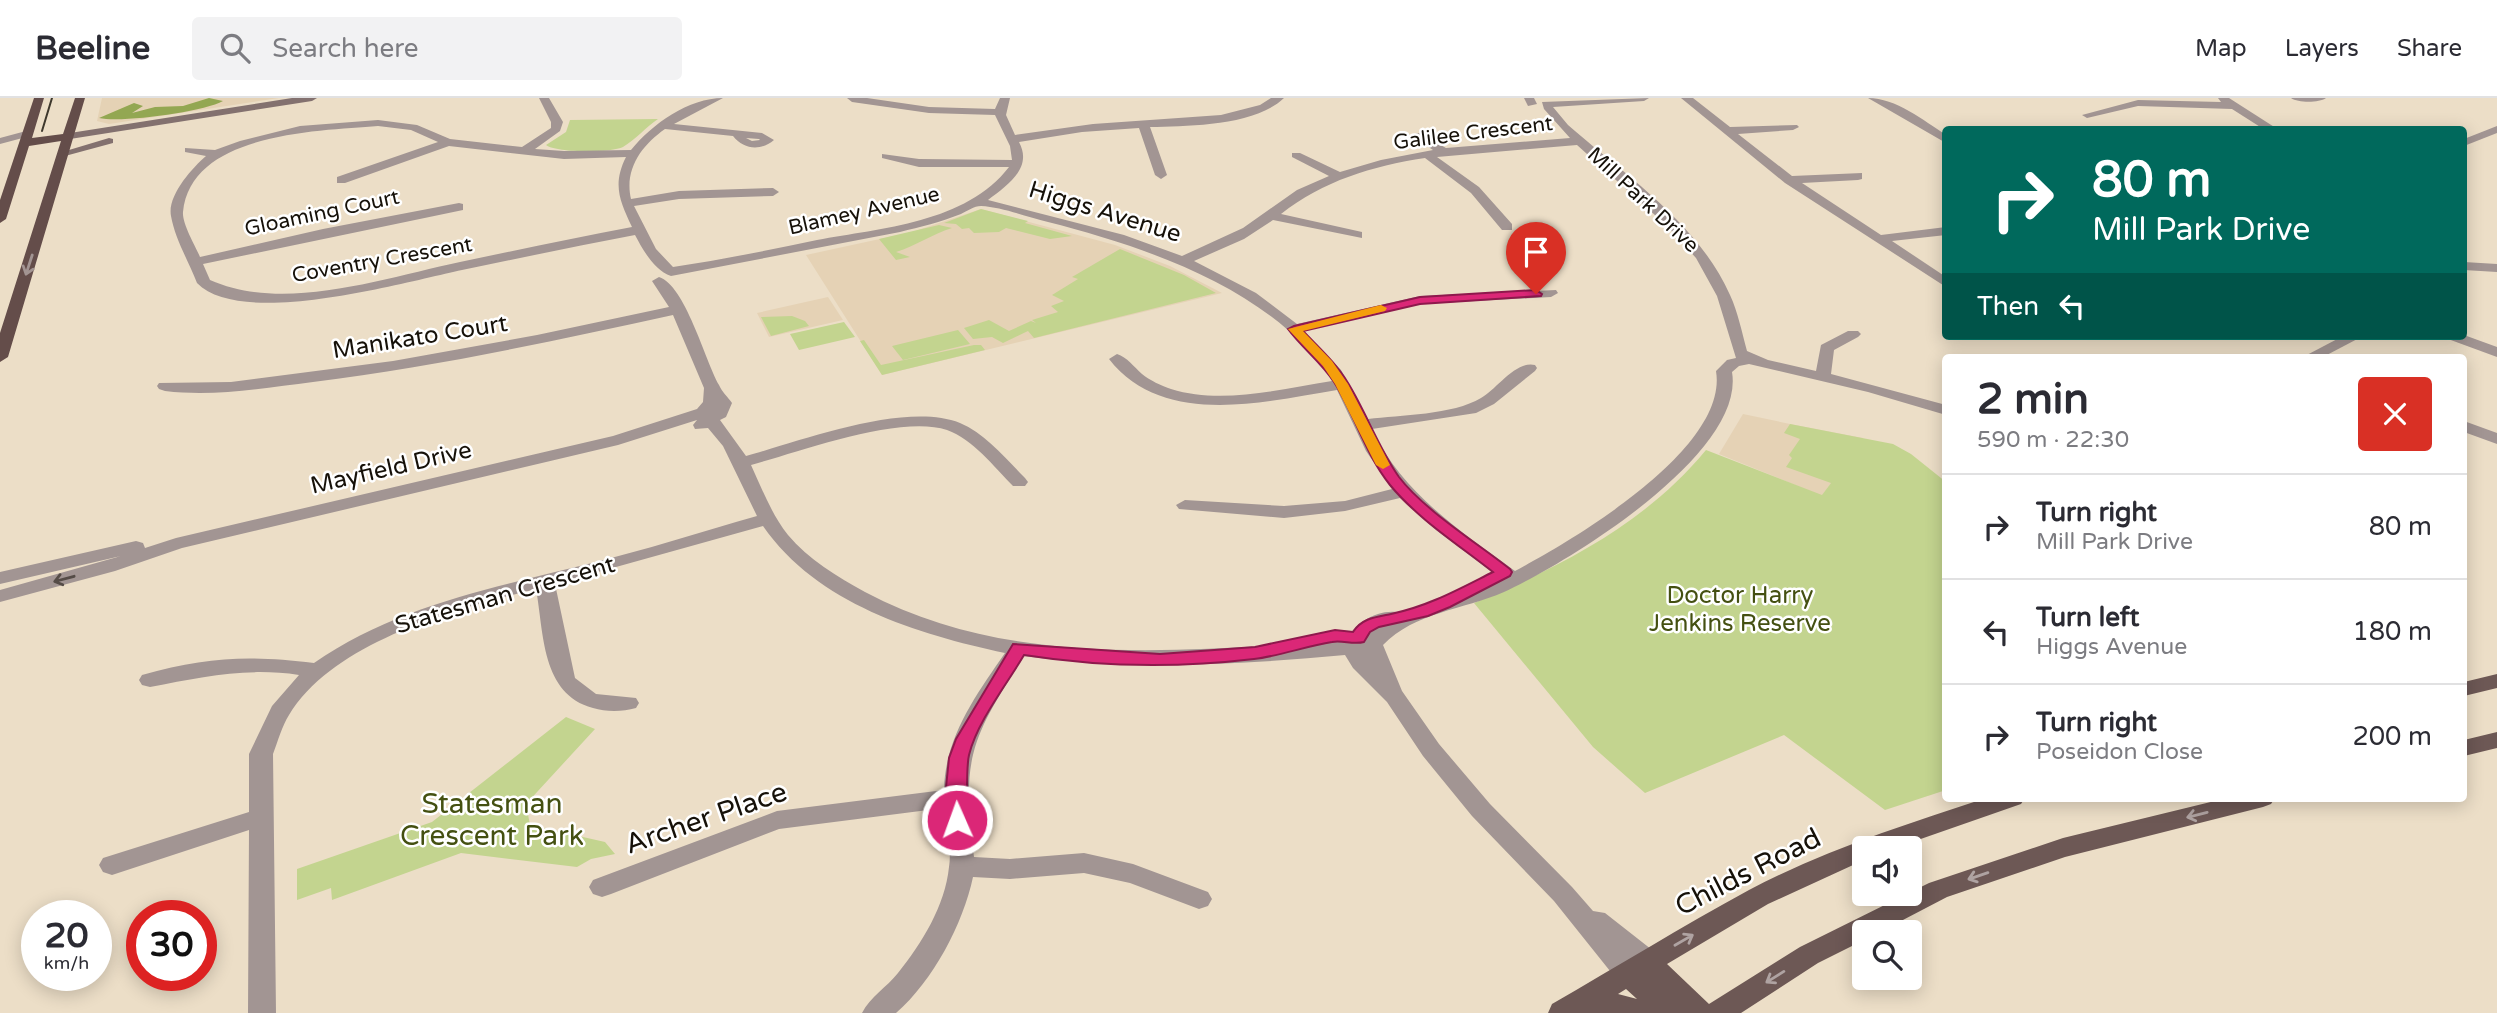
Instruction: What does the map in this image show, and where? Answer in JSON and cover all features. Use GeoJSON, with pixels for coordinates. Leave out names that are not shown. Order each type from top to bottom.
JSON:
{"type":"FeatureCollection","features":[{"type":"Feature","properties":{"kind":"highway"},"geometry":{"type":"LineString","coordinates":[[0,219],[39,98]]}},
{"type":"Feature","properties":{"kind":"highway"},"geometry":{"type":"LineString","coordinates":[[0,357],[80,98]]}},
{"type":"Feature","properties":{"kind":"highway"},"geometry":{"type":"LineString","coordinates":[[24,142],[68,143]]}},
{"type":"Feature","properties":{"kind":"main road"},"geometry":{"type":"LineString","coordinates":[[68,143],[109,129],[312,98]]}},
{"type":"Feature","properties":{"kind":"main road"},"geometry":{"type":"LineString","coordinates":[[68,143],[276,104]]}},
{"type":"Feature","properties":{"kind":"main road"},"geometry":{"type":"LineString","coordinates":[[75,116],[95,127],[109,129]]}},
{"type":"Feature","properties":{"kind":"main road"},"geometry":{"type":"LineString","coordinates":[[2467,688],[2497,681]]}},
{"type":"Feature","properties":{"kind":"main road"},"geometry":{"type":"LineString","coordinates":[[2467,747],[2497,740]]}},
{"type":"Feature","properties":{"kind":"main road","name":"Childs Road"},"geometry":{"type":"LineString","coordinates":[[1568,1010],[1637,967],[1759,898],[1866,848],[2001,802]]}},
{"type":"Feature","properties":{"kind":"main road"},"geometry":{"type":"LineString","coordinates":[[1718,1013],[1809,955],[1938,890],[2063,848],[2247,802]]}},
{"type":"Feature","properties":{"kind":"main road"},"geometry":{"type":"LineString","coordinates":[[1637,967],[1669,1013]]}},
{"type":"Feature","properties":{"kind":"main road"},"geometry":{"type":"LineString","coordinates":[[1637,967],[1699,1013]]}},
{"type":"Feature","properties":{"kind":"main road"},"geometry":{"type":"LineString","coordinates":[[1568,1010],[1610,1006],[1632,1009],[1638,1013]]}},
{"type":"Feature","properties":{"kind":"street"},"geometry":{"type":"LineString","coordinates":[[524,151],[556,129],[556,122],[544,98]]}},
{"type":"Feature","properties":{"kind":"street"},"geometry":{"type":"LineString","coordinates":[[698,98],[715,99]]}},
{"type":"Feature","properties":{"kind":"street"},"geometry":{"type":"LineString","coordinates":[[886,156],[919,163],[1018,164],[1019,150],[1000,122],[999,111],[1005,98]]}},
{"type":"Feature","properties":{"kind":"street"},"geometry":{"type":"LineString","coordinates":[[1013,139],[1082,128],[1234,116],[1265,106],[1279,98]]}},
{"type":"Feature","properties":{"kind":"street"},"geometry":{"type":"LineString","coordinates":[[1541,105],[1644,98]]}},
{"type":"Feature","properties":{"kind":"street"},"geometry":{"type":"LineString","coordinates":[[1873,98],[1909,116],[1942,137]]}},
{"type":"Feature","properties":{"kind":"street"},"geometry":{"type":"LineString","coordinates":[[2296,98],[2321,98]]}},
{"type":"Feature","properties":{"kind":"street"},"geometry":{"type":"LineString","coordinates":[[715,99],[664,126],[634,153],[624,177],[623,187],[639,230],[666,276],[712,388],[724,403],[710,416],[739,456],[766,519],[781,539],[813,568],[879,607],[928,626],[1019,648],[1062,655],[1160,659],[1362,643],[1422,612],[1485,593],[1509,576],[1547,563],[1621,515],[1676,467],[1708,426],[1727,381],[1744,361],[1872,388],[1942,409]]}},
{"type":"Feature","properties":{"kind":"street"},"geometry":{"type":"LineString","coordinates":[[852,99],[929,110],[999,111]]}},
{"type":"Feature","properties":{"kind":"street"},"geometry":{"type":"LineString","coordinates":[[1685,100],[1789,180],[1942,280]]}},
{"type":"Feature","properties":{"kind":"street"},"geometry":{"type":"LineString","coordinates":[[2087,115],[2138,103],[2227,102],[2267,126]]}},
{"type":"Feature","properties":{"kind":"street","name":"Mill Park Drive"},"geometry":{"type":"LineString","coordinates":[[1541,105],[1671,222],[1702,256],[1724,296],[1733,335],[1727,351],[1744,361]]}},
{"type":"Feature","properties":{"kind":"street","name":"Coventry Crescent"},"geometry":{"type":"LineString","coordinates":[[634,153],[578,155],[448,142],[413,127],[394,124],[360,123],[300,129],[244,143],[216,154],[195,171],[184,189],[176,214],[204,283],[221,292],[249,297],[297,297],[347,289],[639,230]]}},
{"type":"Feature","properties":{"kind":"street"},"geometry":{"type":"LineString","coordinates":[[1143,123],[1161,175]]}},
{"type":"Feature","properties":{"kind":"street"},"geometry":{"type":"LineString","coordinates":[[664,126],[738,135]]}},
{"type":"Feature","properties":{"kind":"street"},"geometry":{"type":"LineString","coordinates":[[1725,131],[1793,127]]}},
{"type":"Feature","properties":{"kind":"street"},"geometry":{"type":"LineString","coordinates":[[2467,141],[2497,129]]}},
{"type":"Feature","properties":{"kind":"street"},"geometry":{"type":"LineString","coordinates":[[1419,135],[1444,152]]}},
{"type":"Feature","properties":{"kind":"street"},"geometry":{"type":"LineString","coordinates":[[0,141],[24,142]]}},
{"type":"Feature","properties":{"kind":"street","name":"Galilee Crescent"},"geometry":{"type":"LineString","coordinates":[[1184,260],[1242,234],[1271,216],[1299,193],[1339,176],[1426,154],[1580,141]]}},
{"type":"Feature","properties":{"kind":"street"},"geometry":{"type":"LineString","coordinates":[[0,149],[24,142]]}},
{"type":"Feature","properties":{"kind":"street"},"geometry":{"type":"LineString","coordinates":[[341,180],[448,142]]}},
{"type":"Feature","properties":{"kind":"street"},"geometry":{"type":"LineString","coordinates":[[189,150],[216,154]]}},
{"type":"Feature","properties":{"kind":"street"},"geometry":{"type":"LineString","coordinates":[[1426,154],[1475,190],[1507,227]]}},
{"type":"Feature","properties":{"kind":"street"},"geometry":{"type":"LineString","coordinates":[[1296,155],[1339,176]]}},
{"type":"Feature","properties":{"kind":"street","name":"Blamey Avenue"},"geometry":{"type":"LineString","coordinates":[[666,276],[916,223],[979,199],[1005,182],[1018,164]]}},
{"type":"Feature","properties":{"kind":"street"},"geometry":{"type":"LineString","coordinates":[[1789,180],[1858,176]]}},
{"type":"Feature","properties":{"kind":"street"},"geometry":{"type":"LineString","coordinates":[[627,203],[679,195],[773,192]]}},
{"type":"Feature","properties":{"kind":"street","name":"Higgs Avenue"},"geometry":{"type":"LineString","coordinates":[[979,199],[1117,235],[1184,260],[1246,293],[1294,329],[1327,363],[1342,384],[1384,467],[1404,491],[1509,576]]}},
{"type":"Feature","properties":{"kind":"street","name":"Gloaming Court"},"geometry":{"type":"LineString","coordinates":[[194,262],[323,233],[459,207]]}},
{"type":"Feature","properties":{"kind":"street"},"geometry":{"type":"LineString","coordinates":[[1271,216],[1357,235]]}},
{"type":"Feature","properties":{"kind":"street"},"geometry":{"type":"LineString","coordinates":[[1878,239],[1942,231]]}},
{"type":"Feature","properties":{"kind":"street"},"geometry":{"type":"LineString","coordinates":[[2467,266],[2497,268]]}},
{"type":"Feature","properties":{"kind":"street"},"geometry":{"type":"LineString","coordinates":[[1294,329],[1420,300],[1551,293]]}},
{"type":"Feature","properties":{"kind":"street","name":"Manikato Court"},"geometry":{"type":"LineString","coordinates":[[165,386],[228,386],[381,368],[500,348],[676,303]]}},
{"type":"Feature","properties":{"kind":"street"},"geometry":{"type":"LineString","coordinates":[[1823,377],[1826,348],[1853,334]]}},
{"type":"Feature","properties":{"kind":"street"},"geometry":{"type":"LineString","coordinates":[[2317,354],[2347,340]]}},
{"type":"Feature","properties":{"kind":"street"},"geometry":{"type":"LineString","coordinates":[[2464,340],[2497,352]]}},
{"type":"Feature","properties":{"kind":"street"},"geometry":{"type":"LineString","coordinates":[[1117,359],[1129,375],[1143,384],[1167,393],[1199,399],[1252,397],[1342,384]]}},
{"type":"Feature","properties":{"kind":"street"},"geometry":{"type":"LineString","coordinates":[[1362,425],[1471,410],[1488,401],[1529,369]]}},
{"type":"Feature","properties":{"kind":"street","name":"Mayfield Drive"},"geometry":{"type":"LineString","coordinates":[[0,596],[108,567],[176,544],[618,440],[678,431],[710,416]]}},
{"type":"Feature","properties":{"kind":"street"},"geometry":{"type":"LineString","coordinates":[[739,456],[883,426],[939,422],[961,431],[1019,482]]}},
{"type":"Feature","properties":{"kind":"street"},"geometry":{"type":"LineString","coordinates":[[2467,427],[2497,439]]}},
{"type":"Feature","properties":{"kind":"street"},"geometry":{"type":"LineString","coordinates":[[1185,505],[1263,512],[1307,510],[1345,506],[1404,491]]}},
{"type":"Feature","properties":{"kind":"street","name":"Statesman Crescent"},"geometry":{"type":"LineString","coordinates":[[262,1013],[261,754],[264,740],[281,710],[318,671],[359,643],[414,617],[686,544],[766,519]]}},
{"type":"Feature","properties":{"kind":"street","name":"Mayfield Drive"},"geometry":{"type":"LineString","coordinates":[[0,578],[127,548],[176,544]]}},
{"type":"Feature","properties":{"kind":"street"},"geometry":{"type":"LineString","coordinates":[[545,581],[561,671],[566,685],[575,694],[603,704],[628,703]]}},
{"type":"Feature","properties":{"kind":"street"},"geometry":{"type":"LineString","coordinates":[[0,604],[36,586]]}},
{"type":"Feature","properties":{"kind":"street"},"geometry":{"type":"LineString","coordinates":[[1362,643],[1431,750],[1458,783],[1563,894],[1637,967]]}},
{"type":"Feature","properties":{"kind":"street"},"geometry":{"type":"LineString","coordinates":[[876,1013],[891,1003],[925,955],[949,912],[962,866],[955,797],[959,758],[965,739],[1019,648]]}},
{"type":"Feature","properties":{"kind":"street"},"geometry":{"type":"LineString","coordinates":[[150,680],[215,667],[241,665],[262,664],[318,671]]}},
{"type":"Feature","properties":{"kind":"street","name":"Archer Place"},"geometry":{"type":"LineString","coordinates":[[603,887],[777,820],[955,797]]}},
{"type":"Feature","properties":{"kind":"street"},"geometry":{"type":"LineString","coordinates":[[112,865],[261,817]]}},
{"type":"Feature","properties":{"kind":"street"},"geometry":{"type":"LineString","coordinates":[[962,866],[1010,869],[1084,863],[1133,874],[1199,899]]}},
{"type":"Feature","properties":{"kind":"shaded area"},"geometry":{"type":"Polygon","coordinates":[[[102,98],[279,98],[109,124],[97,121],[102,98]]]}},
{"type":"Feature","properties":{"kind":"shaded area"},"geometry":{"type":"Polygon","coordinates":[[[981,209],[1115,245],[1170,266],[1222,293],[882,375],[806,255],[912,232],[981,209]]]}},
{"type":"Feature","properties":{"kind":"shaded area"},"geometry":{"type":"Polygon","coordinates":[[[828,297],[843,320],[769,337],[757,313],[828,297]]]}},
{"type":"Feature","properties":{"kind":"shaded area"},"geometry":{"type":"Polygon","coordinates":[[[1743,414],[1863,438],[1822,496],[1719,454],[1743,414]]]}},
{"type":"Feature","properties":{"kind":"green space"},"geometry":{"type":"Polygon","coordinates":[[[209,98],[223,101],[162,116],[99,118],[134,103],[143,106],[132,113],[155,107],[183,106],[209,98]]]}},
{"type":"Feature","properties":{"kind":"green space"},"geometry":{"type":"Polygon","coordinates":[[[658,119],[617,149],[572,151],[546,145],[566,132],[570,120],[658,119]]]}},
{"type":"Feature","properties":{"kind":"green space"},"geometry":{"type":"Polygon","coordinates":[[[981,209],[1072,236],[1050,239],[1006,228],[999,232],[974,233],[969,228],[962,229],[956,224],[944,223],[981,209]]]}},
{"type":"Feature","properties":{"kind":"green space"},"geometry":{"type":"Polygon","coordinates":[[[939,225],[952,228],[896,252],[910,257],[896,260],[879,239],[939,225]]]}},
{"type":"Feature","properties":{"kind":"green space"},"geometry":{"type":"Polygon","coordinates":[[[1120,249],[1184,275],[1216,293],[1034,338],[1028,331],[1003,343],[992,337],[973,339],[964,328],[989,320],[1009,331],[1031,321],[1036,323],[1032,320],[1058,312],[1051,306],[1064,301],[1052,295],[1078,279],[1072,277],[1120,249]]]}},
{"type":"Feature","properties":{"kind":"green space"},"geometry":{"type":"Polygon","coordinates":[[[792,316],[805,321],[809,326],[771,336],[761,317],[792,316]]]}},
{"type":"Feature","properties":{"kind":"green space"},"geometry":{"type":"Polygon","coordinates":[[[844,322],[855,337],[799,350],[790,334],[844,322]]]}},
{"type":"Feature","properties":{"kind":"green space"},"geometry":{"type":"Polygon","coordinates":[[[958,330],[970,344],[903,360],[892,346],[958,330]]]}},
{"type":"Feature","properties":{"kind":"green space"},"geometry":{"type":"Polygon","coordinates":[[[864,340],[881,365],[974,345],[981,345],[985,350],[882,375],[860,341],[864,340]]]}},
{"type":"Feature","properties":{"kind":"green space","name":"Doctor Harry Jenkins Reserve"},"geometry":{"type":"Polygon","coordinates":[[[1790,424],[1893,444],[1911,454],[1942,479],[1942,791],[1885,810],[1784,735],[1645,793],[1593,747],[1474,603],[1569,558],[1628,522],[1682,477],[1706,450],[1822,495],[1831,483],[1786,467],[1792,458],[1789,455],[1800,439],[1784,433],[1790,424]]]}},
{"type":"Feature","properties":{"kind":"green space","name":"Statesman Crescent Park"},"geometry":{"type":"Polygon","coordinates":[[[566,717],[595,729],[526,804],[530,825],[605,842],[615,854],[591,859],[577,867],[461,853],[332,900],[331,888],[297,900],[297,869],[432,822],[566,717]]]}},
{"type":"Feature","properties":{"kind":"tram line"},"geometry":{"type":"LineString","coordinates":[[42,131],[52,98]]}},
{"type":"Feature","properties":{"kind":"slow traffic"},"geometry":{"type":"LineString","coordinates":[[1381,308],[1294,329],[1327,363],[1342,384],[1383,465]]}},
{"type":"Feature","properties":{"kind":"route"},"geometry":{"type":"LineString","coordinates":[[957,820],[955,797],[959,758],[965,739],[1019,648],[1062,655],[1160,659],[1255,653],[1335,636],[1349,635],[1358,638],[1364,629],[1374,623],[1444,604],[1504,572],[1427,512],[1396,483],[1373,449],[1342,384],[1327,363],[1294,329],[1420,300],[1536,294]]}}]}
